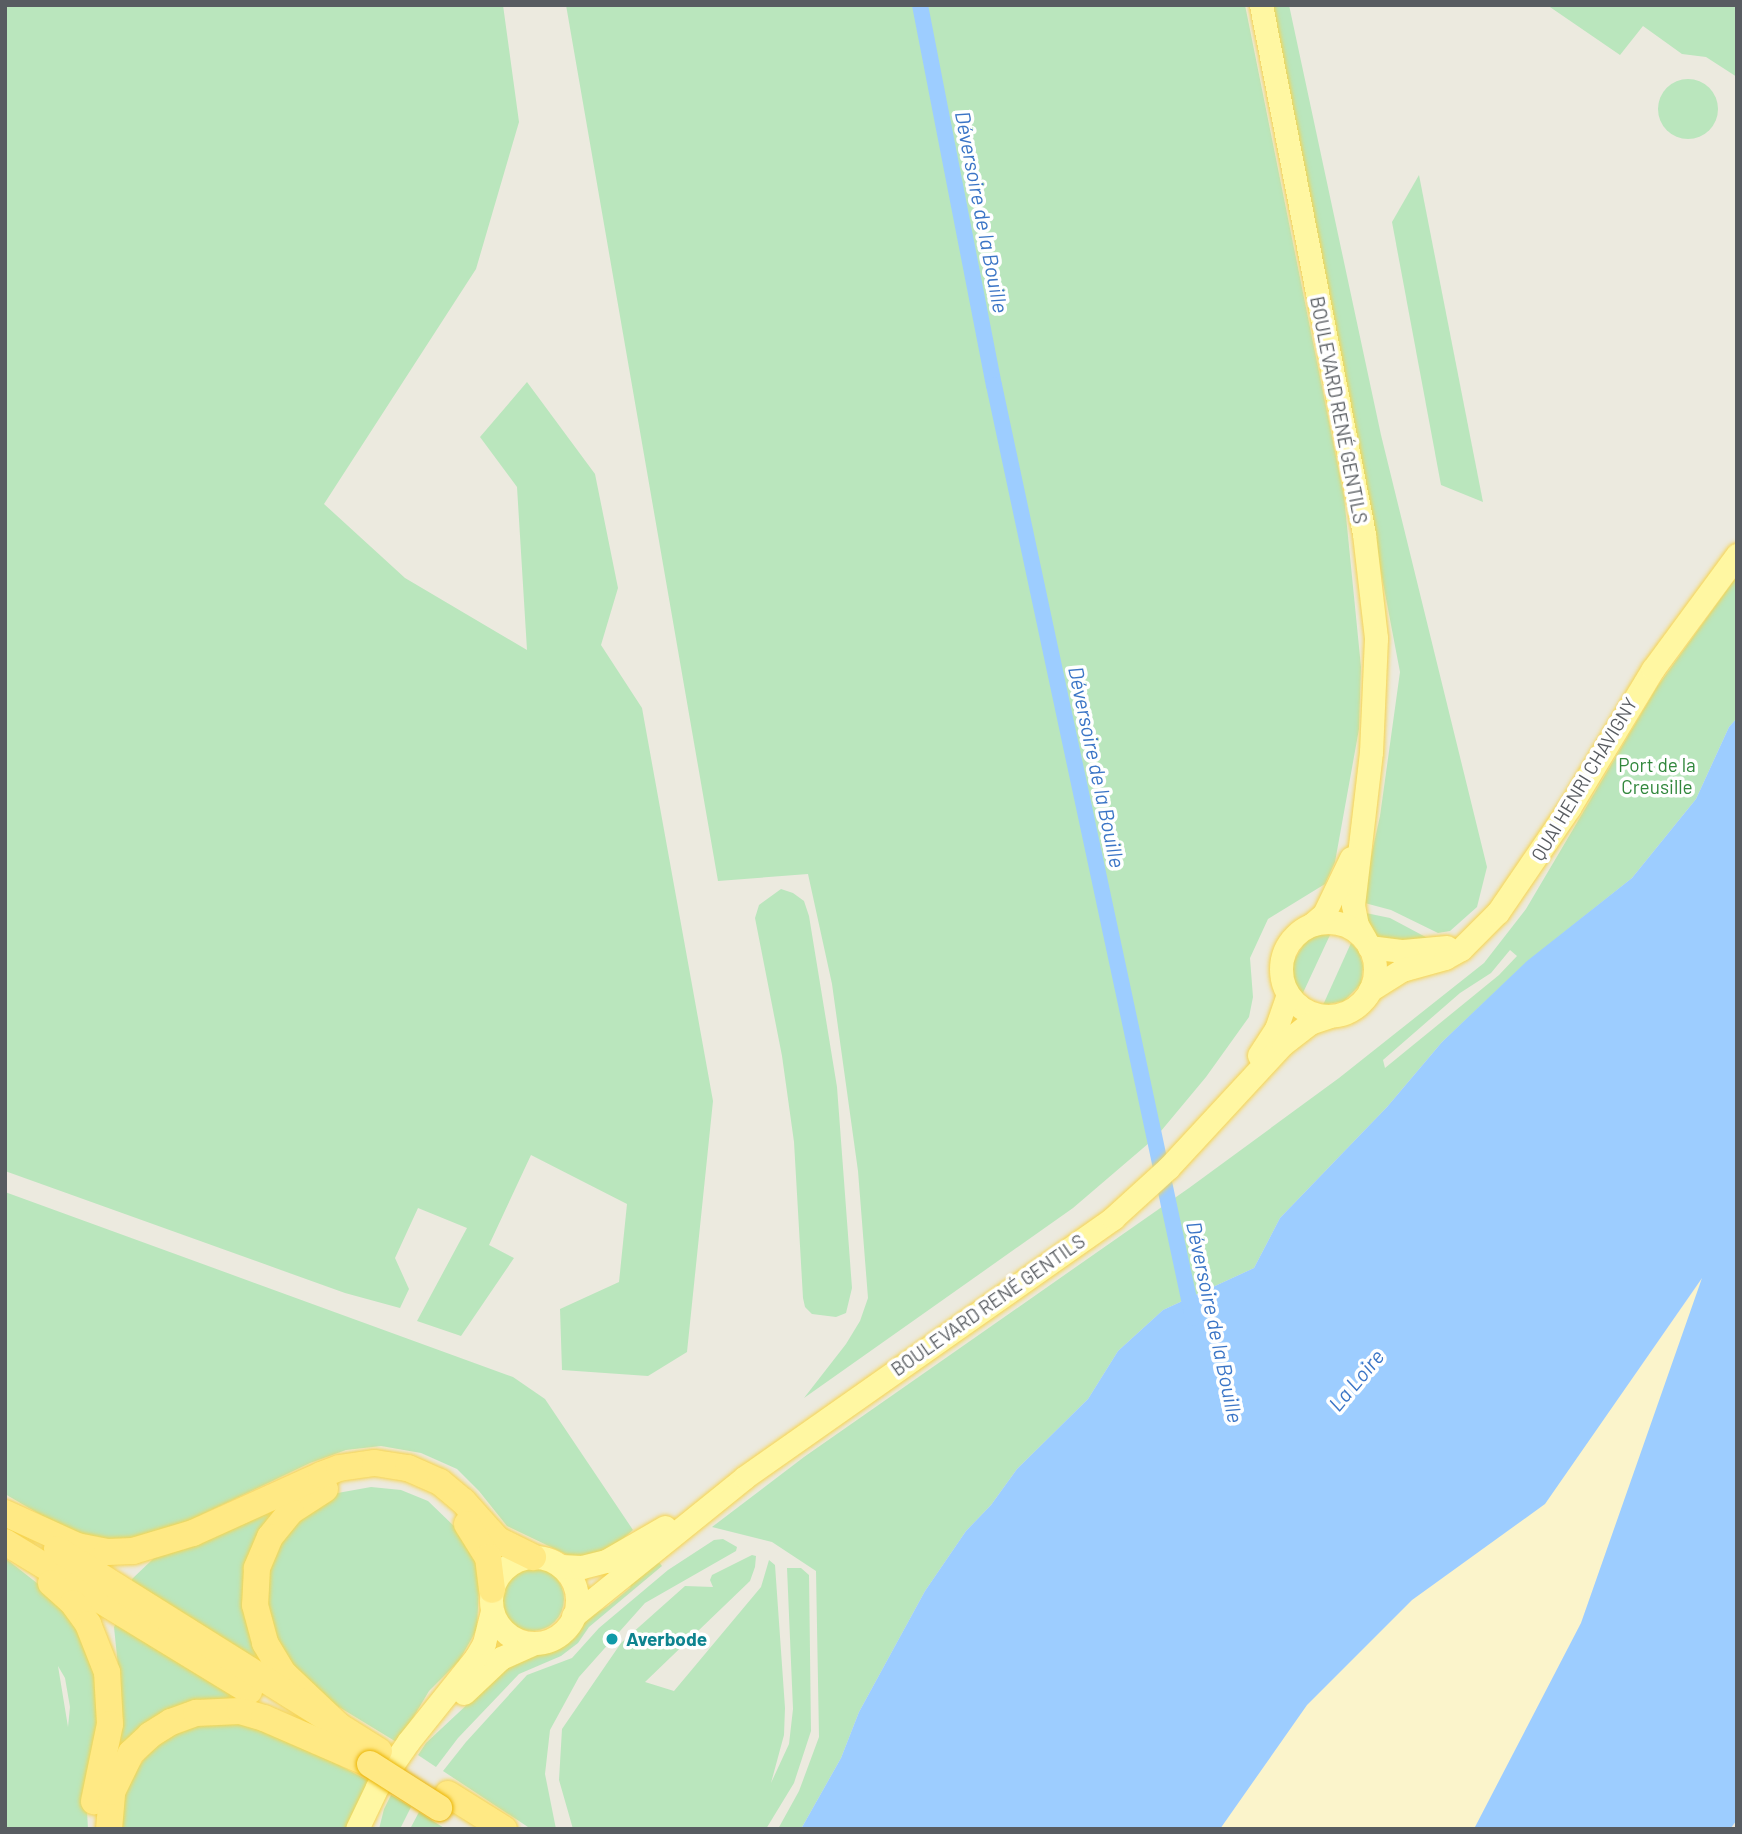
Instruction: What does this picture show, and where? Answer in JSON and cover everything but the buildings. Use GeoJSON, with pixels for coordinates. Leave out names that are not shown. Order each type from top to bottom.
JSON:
{"type":"FeatureCollection","features":[{"type":"Feature","properties":{"kind":"highway"},"geometry":{"type":"LineString","coordinates":[[5,1515],[77,1546],[107,1552],[126,1552],[192,1533],[321,1475],[375,1463],[408,1468],[440,1482],[463,1502],[498,1540],[533,1557]]}},
{"type":"Feature","properties":{"kind":"highway"},"geometry":{"type":"LineString","coordinates":[[374,1758],[283,1673],[258,1626],[254,1585],[257,1568],[270,1537],[291,1511],[323,1490],[363,1479],[383,1478],[419,1488],[452,1509],[479,1540],[491,1569],[492,1601]]}},
{"type":"Feature","properties":{"kind":"highway"},"geometry":{"type":"LineString","coordinates":[[5,1515],[338,1725]]}},
{"type":"Feature","properties":{"kind":"highway"},"geometry":{"type":"LineString","coordinates":[[8,1544],[443,1801],[504,1829]]}},
{"type":"Feature","properties":{"kind":"highway"},"geometry":{"type":"LineString","coordinates":[[8,1544],[73,1603],[100,1648],[107,1672],[110,1724],[94,1796],[93,1829]]}},
{"type":"Feature","properties":{"kind":"highway"},"geometry":{"type":"LineString","coordinates":[[109,1829],[113,1792],[120,1770],[131,1753],[150,1735],[171,1722],[196,1713],[240,1711],[252,1714],[374,1758]]}},
{"type":"Feature","properties":{"kind":"highway"},"geometry":{"type":"LineString","coordinates":[[443,1801],[472,1829]]}},
{"type":"Feature","properties":{"kind":"main road","name":"BOULEVARD RENÉ GENTILS"},"geometry":{"type":"LineString","coordinates":[[1261,5],[1364,534],[1376,638],[1371,752],[1353,907],[1357,925],[1367,943]]}},
{"type":"Feature","properties":{"kind":"main road","name":"QUAI HENRI CHAVIGNY"},"geometry":{"type":"LineString","coordinates":[[1370,990],[1402,970],[1445,958],[1461,949],[1515,890],[1569,808],[1637,693],[1737,555]]}},
{"type":"Feature","properties":{"kind":"main road","name":"BOULEVARD RENÉ GENTILS"},"geometry":{"type":"LineString","coordinates":[[1311,925],[1324,914],[1345,876],[1364,819]]}},
{"type":"Feature","properties":{"kind":"main road"},"geometry":{"type":"LineString","coordinates":[[1367,943],[1375,968],[1370,990],[1353,1010],[1327,1017],[1313,1015],[1295,1004],[1288,995],[1280,972],[1281,960],[1291,939],[1311,925],[1340,923],[1367,943],[1422,951],[1450,946],[1478,933]]}},
{"type":"Feature","properties":{"kind":"main road","name":"BOULEVARD RENÉ GENTILS"},"geometry":{"type":"LineString","coordinates":[[1216,1115],[1276,1029],[1288,995]]}},
{"type":"Feature","properties":{"kind":"main road","name":"BOULEVARD RENÉ GENTILS"},"geometry":{"type":"LineString","coordinates":[[561,1566],[593,1565],[619,1555],[745,1477],[1113,1218],[1168,1168],[1297,1031],[1327,1017]]}},
{"type":"Feature","properties":{"kind":"main road","name":"BOULEVARD RENÉ GENTILS"},"geometry":{"type":"LineString","coordinates":[[573,1616],[745,1477]]}},
{"type":"Feature","properties":{"kind":"main road"},"geometry":{"type":"LineString","coordinates":[[357,1829],[377,1787],[484,1643],[492,1601],[506,1566],[533,1557],[548,1559],[561,1566],[575,1589],[573,1616],[558,1635],[516,1649],[487,1669],[432,1725],[383,1796],[368,1829]]}},
{"type":"Feature","properties":{"kind":"main road"},"geometry":{"type":"LineString","coordinates":[[492,1601],[508,1634],[534,1643]]}},
{"type":"Feature","properties":{"kind":"green space"},"geometry":{"type":"Polygon","coordinates":[[[5,5],[503,5],[519,122],[476,269],[324,504],[405,578],[527,650],[517,487],[480,437],[527,382],[595,474],[618,588],[601,645],[642,708],[713,1101],[687,1352],[648,1376],[562,1370],[560,1309],[619,1282],[627,1204],[531,1155],[489,1245],[514,1258],[461,1336],[417,1321],[467,1228],[418,1208],[395,1258],[409,1289],[400,1308],[345,1293],[5,1171],[5,5]]]}},
{"type":"Feature","properties":{"kind":"green space"},"geometry":{"type":"Polygon","coordinates":[[[566,5],[1245,5],[1344,496],[1361,667],[1359,729],[1335,862],[1325,884],[1268,919],[1250,958],[1253,997],[1249,1017],[1206,1077],[1156,1137],[1073,1208],[804,1398],[846,1344],[860,1321],[868,1298],[858,1171],[832,984],[808,874],[718,881],[566,5]]]}},
{"type":"Feature","properties":{"kind":"green space"},"geometry":{"type":"Polygon","coordinates":[[[1273,5],[1289,5],[1381,435],[1487,867],[1477,907],[1450,931],[1438,933],[1391,910],[1361,902],[1380,816],[1400,672],[1273,5]]]}},
{"type":"Feature","properties":{"kind":"green space"},"geometry":{"type":"Polygon","coordinates":[[[1547,5],[1737,5],[1737,77],[1706,57],[1682,54],[1643,26],[1620,55],[1547,5]]]}},
{"type":"Feature","properties":{"kind":"green space"},"geometry":{"type":"Polygon","coordinates":[[[1682,79],[1694,79],[1710,87],[1716,97],[1716,121],[1710,131],[1694,139],[1682,139],[1666,131],[1658,115],[1658,103],[1666,87],[1682,79]]]}},
{"type":"Feature","properties":{"kind":"green space"},"geometry":{"type":"Polygon","coordinates":[[[1419,175],[1483,502],[1441,485],[1392,222],[1419,175]]]}},
{"type":"Feature","properties":{"kind":"green space","name":"Port de la Creusille"},"geometry":{"type":"Polygon","coordinates":[[[1737,576],[1737,718],[1729,727],[1696,799],[1632,878],[1528,961],[1442,1042],[1387,1107],[1280,1218],[1254,1268],[1163,1310],[1118,1351],[1088,1399],[1017,1469],[991,1505],[966,1531],[925,1591],[859,1712],[841,1758],[801,1829],[778,1829],[799,1791],[819,1737],[816,1571],[772,1542],[712,1527],[804,1457],[1189,1188],[1339,1078],[1484,963],[1526,909],[1657,687],[1737,576]],[[1510,950],[1491,973],[1460,993],[1383,1060],[1385,1068],[1499,975],[1517,956],[1510,950]]]}},
{"type":"Feature","properties":{"kind":"green space"},"geometry":{"type":"Polygon","coordinates":[[[781,889],[804,901],[809,916],[837,1087],[852,1288],[846,1313],[836,1317],[812,1314],[805,1307],[803,1298],[794,1142],[782,1056],[755,918],[759,905],[781,889]]]}},
{"type":"Feature","properties":{"kind":"green space"},"geometry":{"type":"Polygon","coordinates":[[[1361,912],[1390,918],[1435,942],[1379,941],[1365,927],[1361,912]]]}},
{"type":"Feature","properties":{"kind":"green space"},"geometry":{"type":"Polygon","coordinates":[[[1316,934],[1330,935],[1302,995],[1293,980],[1292,964],[1305,942],[1316,934]]]}},
{"type":"Feature","properties":{"kind":"green space"},"geometry":{"type":"Polygon","coordinates":[[[1351,943],[1359,952],[1363,966],[1361,984],[1344,1001],[1323,1005],[1351,943]]]}},
{"type":"Feature","properties":{"kind":"green space"},"geometry":{"type":"Polygon","coordinates":[[[5,1192],[513,1377],[545,1399],[633,1530],[611,1549],[578,1560],[507,1526],[457,1469],[421,1453],[381,1446],[346,1450],[310,1463],[182,1524],[148,1535],[117,1540],[92,1538],[65,1529],[5,1494],[5,1192]]]}},
{"type":"Feature","properties":{"kind":"green space"},"geometry":{"type":"Polygon","coordinates":[[[371,1487],[401,1490],[428,1501],[456,1528],[480,1565],[477,1629],[459,1661],[429,1691],[398,1743],[316,1693],[276,1650],[261,1583],[283,1531],[332,1494],[371,1487]]]}},
{"type":"Feature","properties":{"kind":"green space"},"geometry":{"type":"Polygon","coordinates":[[[304,1492],[257,1548],[269,1670],[132,1585],[132,1579],[155,1557],[304,1492]]]}},
{"type":"Feature","properties":{"kind":"green space"},"geometry":{"type":"Polygon","coordinates":[[[723,1539],[737,1547],[736,1551],[645,1603],[579,1677],[550,1730],[545,1774],[556,1829],[531,1829],[443,1771],[527,1675],[572,1658],[599,1628],[668,1570],[714,1540],[723,1539]]]}},
{"type":"Feature","properties":{"kind":"green space"},"geometry":{"type":"Polygon","coordinates":[[[752,1555],[756,1556],[750,1581],[645,1682],[674,1691],[761,1587],[769,1560],[775,1565],[785,1708],[784,1735],[771,1783],[789,1744],[793,1709],[787,1568],[801,1568],[809,1575],[811,1731],[794,1783],[766,1829],[573,1829],[559,1780],[562,1729],[621,1643],[685,1586],[713,1587],[710,1580],[712,1575],[752,1555]]]}},
{"type":"Feature","properties":{"kind":"green space"},"geometry":{"type":"Polygon","coordinates":[[[5,1558],[65,1605],[89,1641],[105,1722],[87,1811],[88,1829],[5,1829],[5,1558]],[[58,1666],[68,1727],[70,1707],[65,1678],[58,1666]]]}},
{"type":"Feature","properties":{"kind":"green space"},"geometry":{"type":"Polygon","coordinates":[[[656,1558],[662,1566],[589,1627],[578,1643],[561,1656],[519,1674],[458,1738],[436,1767],[418,1755],[426,1743],[472,1700],[488,1677],[527,1654],[546,1652],[575,1638],[584,1620],[608,1606],[630,1588],[633,1577],[649,1570],[656,1558]]]}},
{"type":"Feature","properties":{"kind":"green space"},"geometry":{"type":"Polygon","coordinates":[[[532,1567],[550,1573],[558,1581],[564,1599],[558,1617],[550,1625],[532,1631],[514,1625],[506,1617],[500,1599],[506,1581],[514,1573],[532,1567]]]}},
{"type":"Feature","properties":{"kind":"green space"},"geometry":{"type":"Polygon","coordinates":[[[117,1621],[250,1701],[223,1702],[115,1758],[119,1676],[114,1627],[117,1621]]]}},
{"type":"Feature","properties":{"kind":"green space"},"geometry":{"type":"Polygon","coordinates":[[[210,1720],[249,1722],[288,1738],[371,1782],[348,1829],[118,1829],[121,1802],[134,1773],[148,1754],[173,1733],[210,1720]]]}},
{"type":"Feature","properties":{"kind":"green space"},"geometry":{"type":"Polygon","coordinates":[[[391,1795],[411,1807],[400,1829],[379,1829],[384,1809],[391,1795]]]}},
{"type":"Feature","properties":{"kind":"green space"},"geometry":{"type":"Polygon","coordinates":[[[419,1812],[431,1820],[446,1829],[410,1829],[419,1812]]]}},
{"type":"Feature","properties":{"kind":"sand"},"geometry":{"type":"Polygon","coordinates":[[[1704,1276],[1581,1623],[1474,1829],[1220,1829],[1307,1705],[1412,1600],[1545,1503],[1704,1276]]]}},
{"type":"Feature","properties":{"kind":"water","name":"La Loire"},"geometry":{"type":"Polygon","coordinates":[[[1737,718],[1737,1820],[1730,1829],[1474,1829],[1581,1623],[1702,1278],[1545,1504],[1412,1600],[1307,1705],[1220,1829],[801,1829],[841,1758],[859,1712],[925,1591],[966,1531],[991,1505],[1017,1469],[1088,1399],[1118,1351],[1163,1310],[1254,1268],[1280,1218],[1387,1107],[1442,1042],[1527,961],[1632,878],[1696,799],[1729,727],[1737,718]]]}},
{"type":"Feature","properties":{"kind":"waterway","name":"Déversoire de la Bouille"},"geometry":{"type":"LineString","coordinates":[[920,5],[994,385],[1193,1318]]}},
{"type":"Feature","properties":{"kind":"place","name":"Averbode"},"geometry":{"type":"Point","coordinates":[612,1639]}}]}
